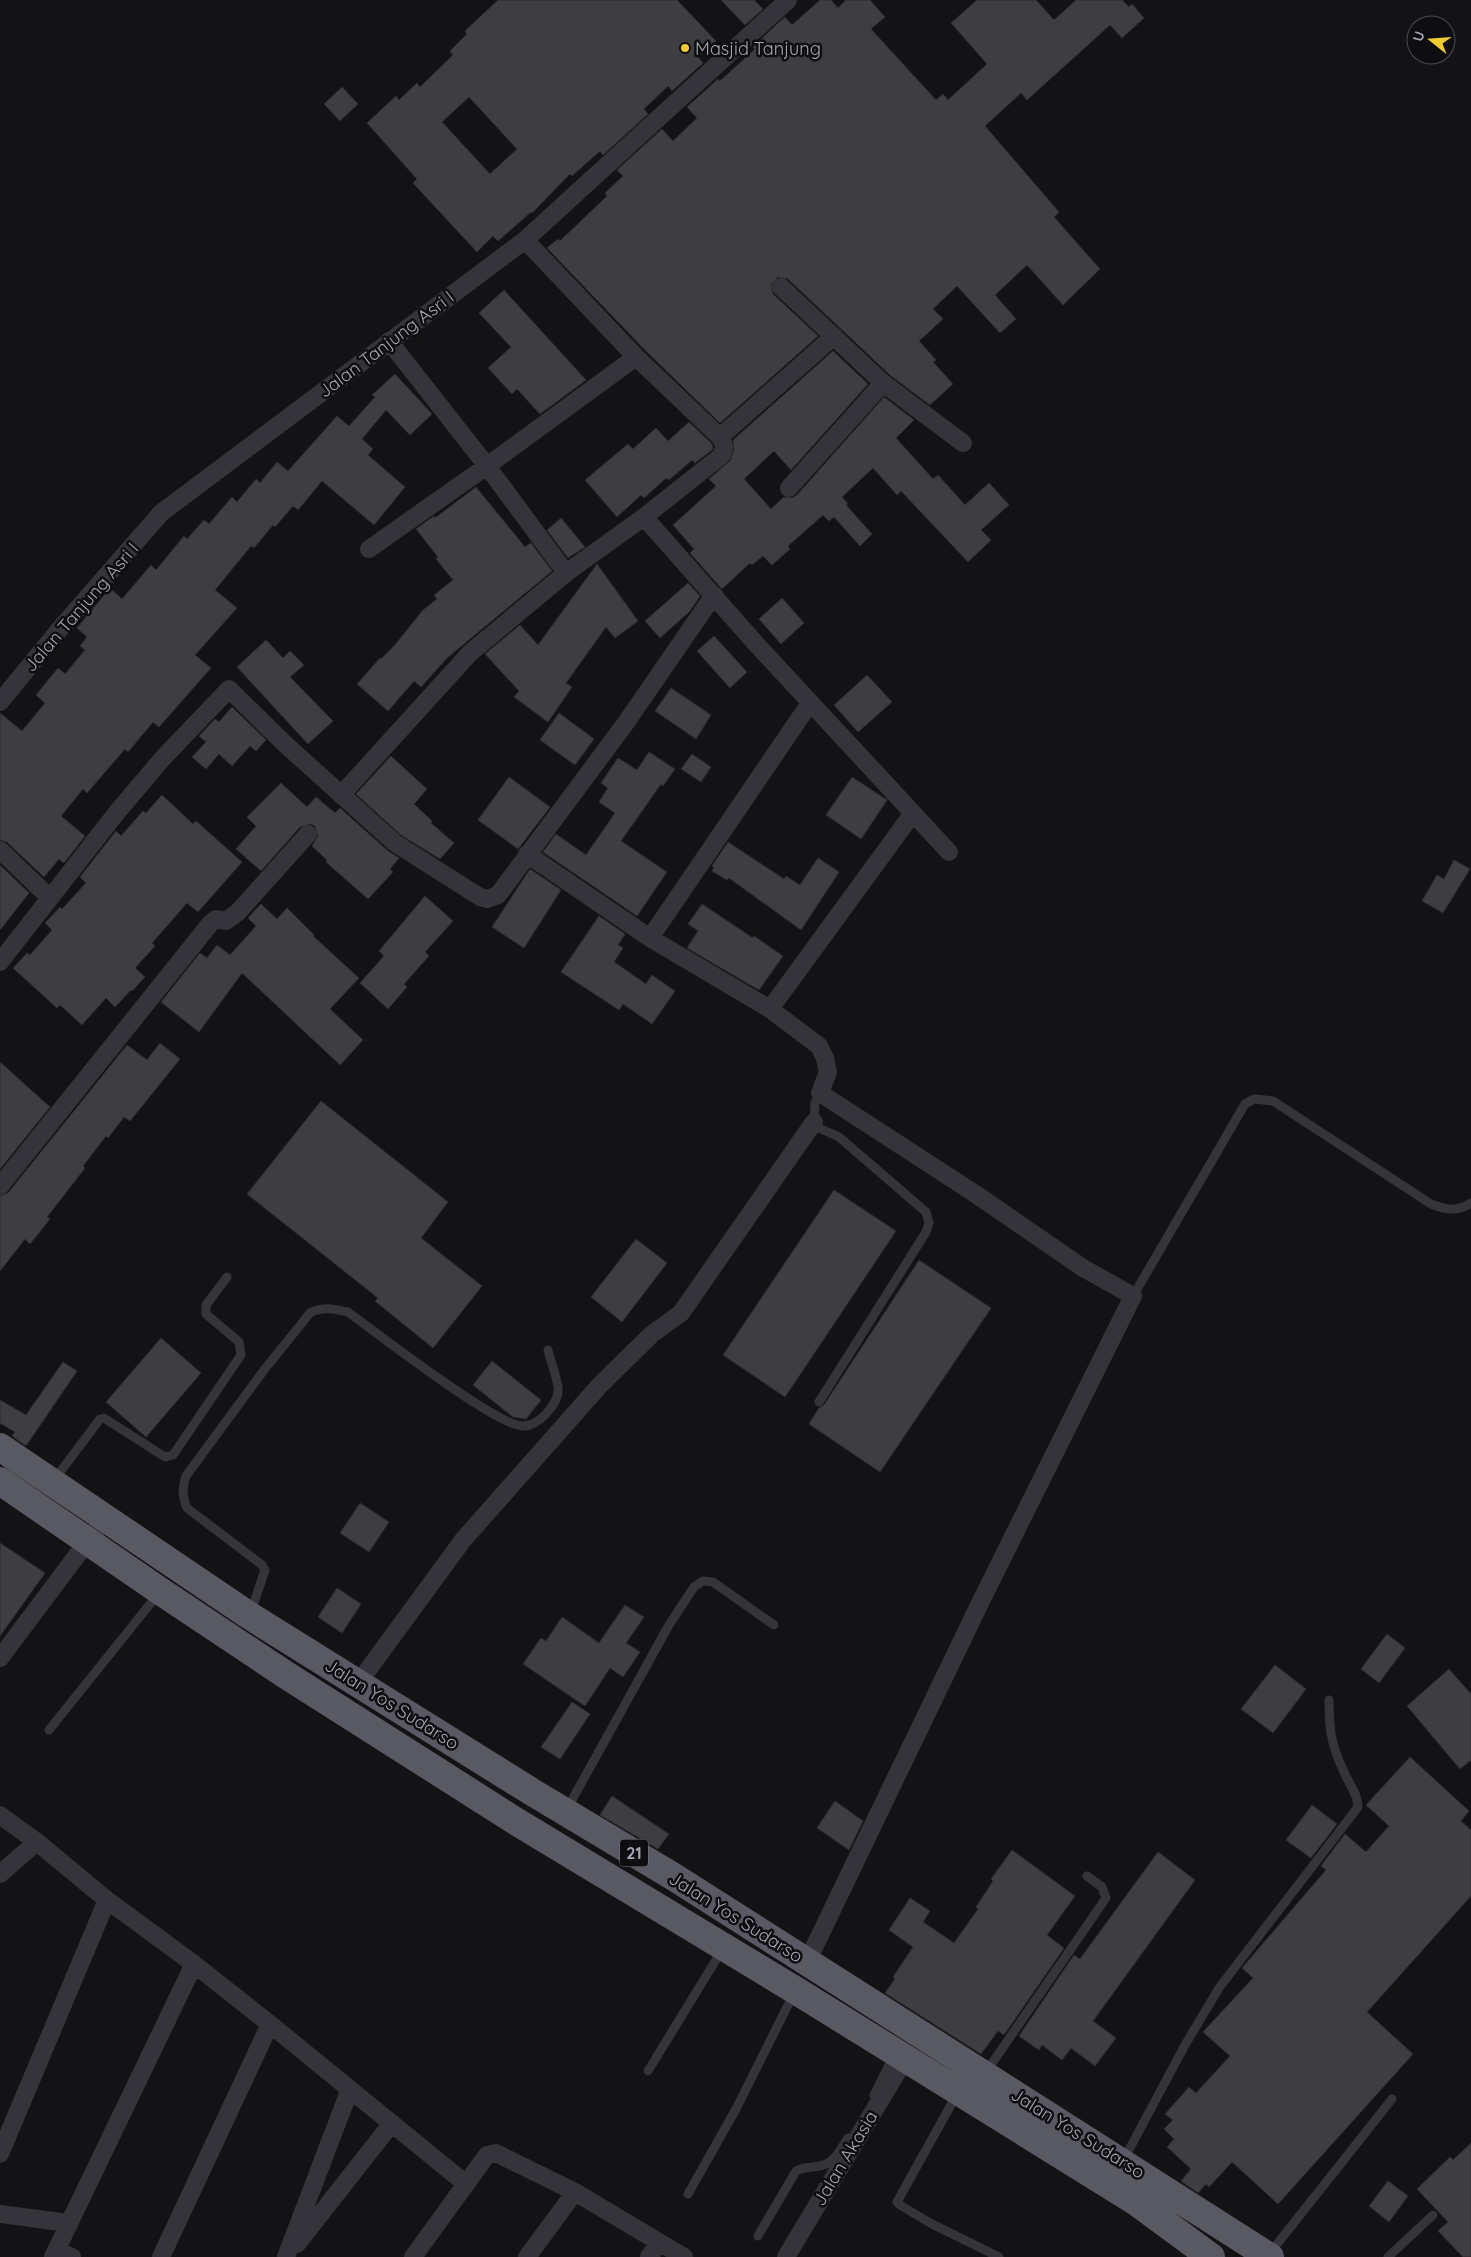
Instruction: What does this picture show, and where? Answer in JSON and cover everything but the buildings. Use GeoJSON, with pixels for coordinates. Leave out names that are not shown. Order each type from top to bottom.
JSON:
{"type":"FeatureCollection","features":[{"type":"Feature","properties":{"kind":"highway","name":"Jalan Yos Sudarso"},"geometry":{"type":"LineString","coordinates":[[0,1447],[247,1614],[359,1682],[532,1792],[674,1877],[1270,2256]]}},
{"type":"Feature","properties":{"kind":"highway","name":"Jalan Yos Sudarso"},"geometry":{"type":"LineString","coordinates":[[0,1481],[286,1675],[517,1822],[795,1990],[1135,2201],[1211,2257]]}},
{"type":"Feature","properties":{"kind":"highway"},"geometry":{"type":"LineString","coordinates":[[517,1822],[532,1792]]}},
{"type":"Feature","properties":{"kind":"highway"},"geometry":{"type":"LineString","coordinates":[[1107,2185],[1123,2162]]}},
{"type":"Feature","properties":{"kind":"street","name":"Jalan Tanjung Asri I"},"geometry":{"type":"LineString","coordinates":[[0,702],[58,630],[161,513],[525,240],[788,0]]}},
{"type":"Feature","properties":{"kind":"street"},"geometry":{"type":"LineString","coordinates":[[340,795],[470,653],[566,573],[644,517],[722,456],[724,450],[724,444],[720,437],[636,357],[525,240]]}},
{"type":"Feature","properties":{"kind":"street"},"geometry":{"type":"LineString","coordinates":[[781,286],[883,384],[963,443]]}},
{"type":"Feature","properties":{"kind":"street"},"geometry":{"type":"LineString","coordinates":[[720,437],[834,336]]}},
{"type":"Feature","properties":{"kind":"street"},"geometry":{"type":"LineString","coordinates":[[389,341],[487,466],[566,573]]}},
{"type":"Feature","properties":{"kind":"street"},"geometry":{"type":"LineString","coordinates":[[369,549],[487,466],[636,357]]}},
{"type":"Feature","properties":{"kind":"street"},"geometry":{"type":"LineString","coordinates":[[789,488],[883,384]]}},
{"type":"Feature","properties":{"kind":"street"},"geometry":{"type":"LineString","coordinates":[[644,517],[810,703],[949,852]]}},
{"type":"Feature","properties":{"kind":"street"},"geometry":{"type":"LineString","coordinates":[[0,962],[163,758],[229,689],[340,795],[395,844],[480,896],[487,898],[498,895],[625,724],[714,595]]}},
{"type":"Feature","properties":{"kind":"street"},"geometry":{"type":"LineString","coordinates":[[650,938],[810,703]]}},
{"type":"Feature","properties":{"kind":"street"},"geometry":{"type":"LineString","coordinates":[[770,1009],[913,813]]}},
{"type":"Feature","properties":{"kind":"street"},"geometry":{"type":"LineString","coordinates":[[0,1186],[210,924],[216,919],[226,921],[238,912],[308,834]]}},
{"type":"Feature","properties":{"kind":"street"},"geometry":{"type":"LineString","coordinates":[[0,850],[50,898]]}},
{"type":"Feature","properties":{"kind":"street"},"geometry":{"type":"LineString","coordinates":[[527,854],[650,938],[770,1009],[819,1046],[825,1058],[828,1072],[820,1093],[977,1195],[1083,1268],[1133,1296],[981,1601],[807,1962]]}},
{"type":"Feature","properties":{"kind":"street"},"geometry":{"type":"LineString","coordinates":[[359,1682],[463,1540],[600,1385],[652,1334],[681,1313],[814,1122]]}},
{"type":"Feature","properties":{"kind":"street"},"geometry":{"type":"LineString","coordinates":[[0,1658],[105,1518]]}},
{"type":"Feature","properties":{"kind":"street"},"geometry":{"type":"LineString","coordinates":[[0,1815],[37,1842],[107,1900],[194,1964],[270,2024],[466,2184]]}},
{"type":"Feature","properties":{"kind":"street"},"geometry":{"type":"LineString","coordinates":[[0,1874],[37,1842]]}},
{"type":"Feature","properties":{"kind":"street"},"geometry":{"type":"LineString","coordinates":[[0,2154],[107,1900]]}},
{"type":"Feature","properties":{"kind":"street"},"geometry":{"type":"LineString","coordinates":[[61,2255],[68,2223],[194,1964]]}},
{"type":"Feature","properties":{"kind":"street"},"geometry":{"type":"LineString","coordinates":[[161,2257],[270,2024]]}},
{"type":"Feature","properties":{"kind":"street","name":"Jalan Akasia"},"geometry":{"type":"LineString","coordinates":[[786,2257],[900,2056]]}},
{"type":"Feature","properties":{"kind":"street"},"geometry":{"type":"LineString","coordinates":[[286,2257],[350,2089]]}},
{"type":"Feature","properties":{"kind":"street"},"geometry":{"type":"LineString","coordinates":[[286,2257],[392,2123]]}},
{"type":"Feature","properties":{"kind":"street"},"geometry":{"type":"LineString","coordinates":[[413,2257],[487,2155],[496,2153],[575,2192],[684,2257]]}},
{"type":"Feature","properties":{"kind":"street"},"geometry":{"type":"LineString","coordinates":[[527,2257],[575,2192]]}},
{"type":"Feature","properties":{"kind":"street"},"geometry":{"type":"LineString","coordinates":[[0,2214],[68,2223]]}},
{"type":"Feature","properties":{"kind":"street"},"geometry":{"type":"LineString","coordinates":[[649,2257],[659,2242]]}},
{"type":"Feature","properties":{"kind":"lane"},"geometry":{"type":"LineString","coordinates":[[819,1402],[930,1223],[926,1212],[839,1137],[819,1128],[814,1122],[815,1103],[820,1093]]}},
{"type":"Feature","properties":{"kind":"lane"},"geometry":{"type":"LineString","coordinates":[[1133,1296],[1245,1104],[1254,1099],[1273,1101],[1431,1204],[1444,1209],[1457,1210],[1471,1203]]}},
{"type":"Feature","properties":{"kind":"lane"},"geometry":{"type":"LineString","coordinates":[[53,1483],[100,1419],[104,1418],[165,1457],[173,1455],[241,1355],[239,1342],[206,1314],[205,1310],[206,1305],[227,1277]]}},
{"type":"Feature","properties":{"kind":"lane"},"geometry":{"type":"LineString","coordinates":[[247,1614],[255,1600],[265,1570],[187,1508],[182,1497],[182,1487],[186,1476],[253,1385],[310,1313],[325,1308],[348,1312],[483,1408],[508,1421],[523,1426],[539,1420],[550,1409],[558,1389],[548,1350]]}},
{"type":"Feature","properties":{"kind":"lane"},"geometry":{"type":"LineString","coordinates":[[566,1812],[669,1625],[694,1587],[702,1581],[713,1582],[774,1625]]}},
{"type":"Feature","properties":{"kind":"lane"},"geometry":{"type":"LineString","coordinates":[[48,1730],[160,1591]]}},
{"type":"Feature","properties":{"kind":"lane"},"geometry":{"type":"LineString","coordinates":[[1123,2162],[1185,2045],[1219,1988],[1355,1814],[1358,1800],[1335,1752],[1329,1728],[1329,1700]]}},
{"type":"Feature","properties":{"kind":"lane"},"geometry":{"type":"LineString","coordinates":[[984,2074],[1106,1898],[1102,1887],[1087,1876]]}},
{"type":"Feature","properties":{"kind":"lane"},"geometry":{"type":"LineString","coordinates":[[648,2071],[723,1947]]}},
{"type":"Feature","properties":{"kind":"lane"},"geometry":{"type":"LineString","coordinates":[[688,2194],[736,2109],[795,1990]]}},
{"type":"Feature","properties":{"kind":"lane"},"geometry":{"type":"LineString","coordinates":[[758,2236],[796,2171],[803,2168],[826,2165],[832,2161],[862,2118],[900,2056]]}},
{"type":"Feature","properties":{"kind":"lane"},"geometry":{"type":"LineString","coordinates":[[959,2092],[897,2202],[930,2223],[999,2257]]}},
{"type":"Feature","properties":{"kind":"lane"},"geometry":{"type":"LineString","coordinates":[[1270,2256],[1392,2099]]}},
{"type":"Feature","properties":{"kind":"lane"},"geometry":{"type":"LineString","coordinates":[[1388,2257],[1433,2215]]}},
{"type":"Feature","properties":{"kind":"place","name":"Masjid Tanjung"},"geometry":{"type":"Point","coordinates":[685,48]}}]}
